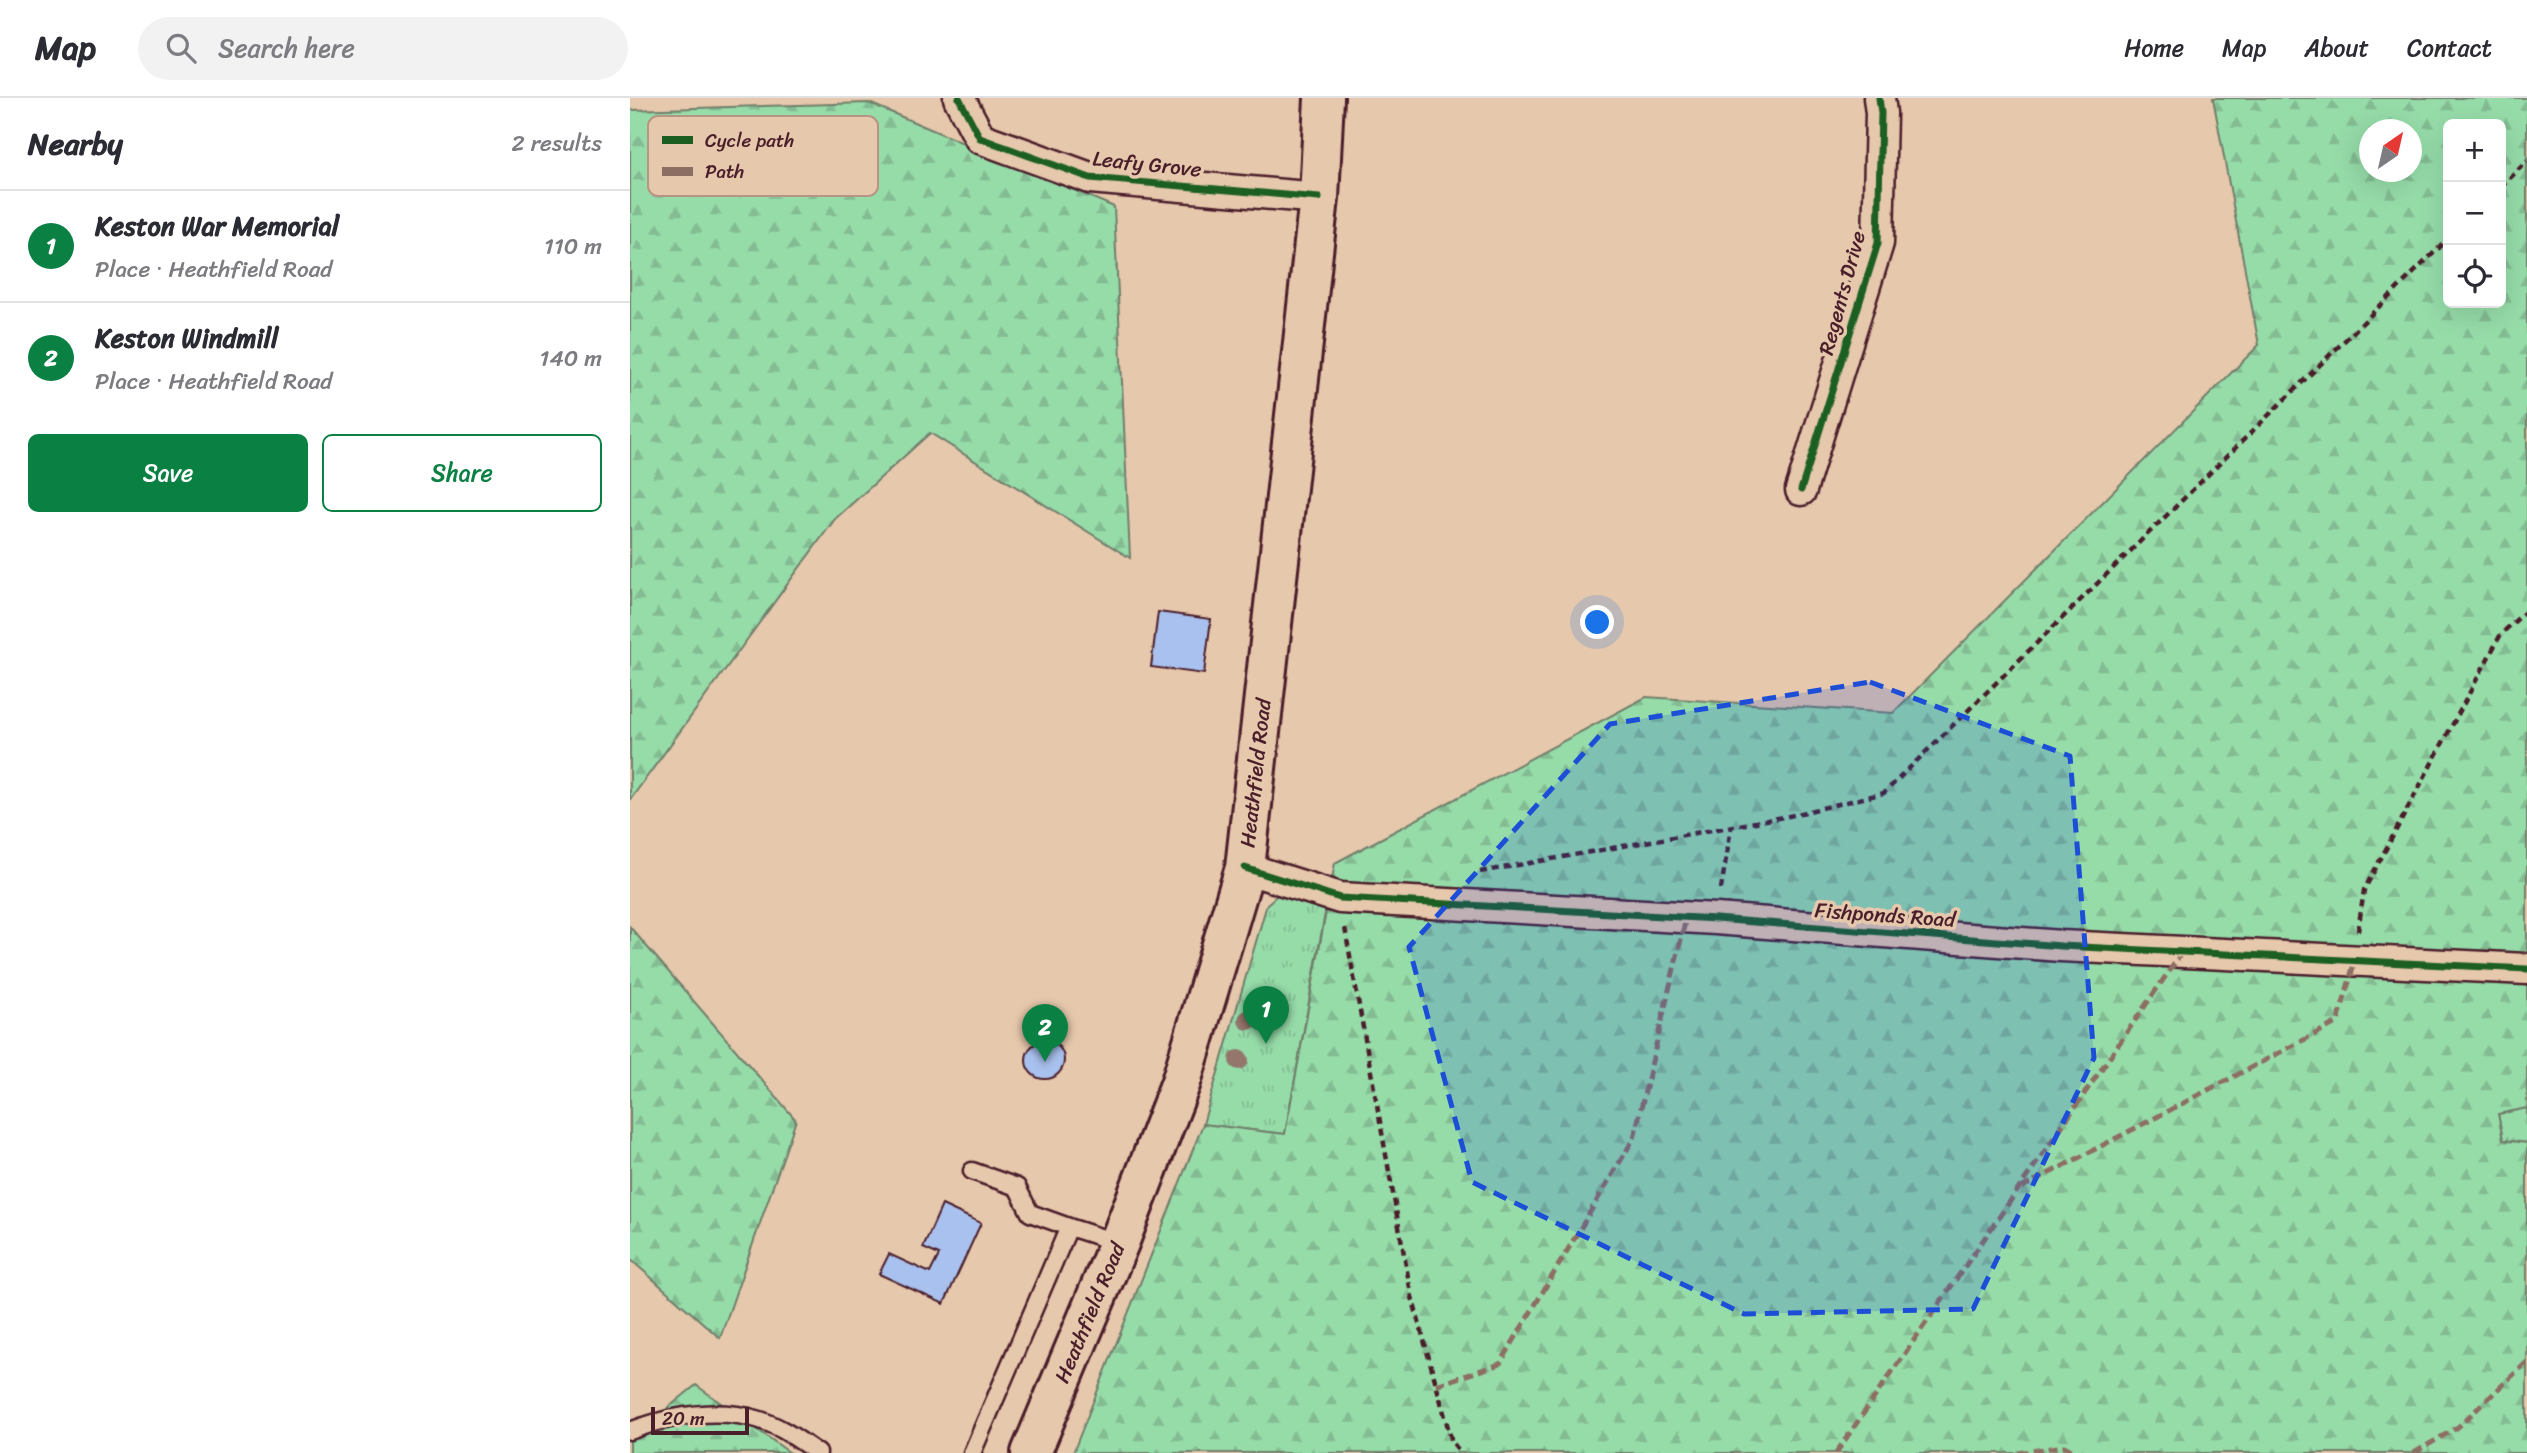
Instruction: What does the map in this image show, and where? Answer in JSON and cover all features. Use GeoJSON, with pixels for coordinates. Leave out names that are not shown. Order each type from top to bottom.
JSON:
{"type":"FeatureCollection","features":[{"type":"Feature","properties":{"kind":"main road","name":"Heathfield Road"},"geometry":{"type":"LineString","coordinates":[[1031,1453],[1119,1243],[1181,1082],[1245,868],[1319,198],[1324,98]]}},
{"type":"Feature","properties":{"kind":"street","name":"Leafy Grove"},"geometry":{"type":"LineString","coordinates":[[959,98],[980,138],[1090,178],[1319,198]]}},
{"type":"Feature","properties":{"kind":"street","name":"Regents Drive"},"geometry":{"type":"LineString","coordinates":[[1801,490],[1878,243],[1881,113],[1879,98]]}},
{"type":"Feature","properties":{"kind":"street","name":"Fishponds Road"},"geometry":{"type":"LineString","coordinates":[[1245,868],[1340,898],[1716,919],[2061,946],[2527,969]]}},
{"type":"Feature","properties":{"kind":"lane"},"geometry":{"type":"LineString","coordinates":[[972,1171],[1017,1188],[1030,1213],[1119,1243]]}},
{"type":"Feature","properties":{"kind":"lane"},"geometry":{"type":"LineString","coordinates":[[972,1453],[1069,1227]]}},
{"type":"Feature","properties":{"kind":"lane"},"geometry":{"type":"LineString","coordinates":[[630,1431],[669,1418],[717,1413],[758,1419],[791,1435],[818,1453]]}},
{"type":"Feature","properties":{"kind":"path"},"geometry":{"type":"LineString","coordinates":[[2506,182],[2527,161]]}},
{"type":"Feature","properties":{"kind":"path"},"geometry":{"type":"LineString","coordinates":[[1472,874],[1731,828],[1884,793],[2443,244]]}},
{"type":"Feature","properties":{"kind":"path"},"geometry":{"type":"LineString","coordinates":[[2355,960],[2364,890],[2501,634],[2527,610]]}},
{"type":"Feature","properties":{"kind":"path"},"geometry":{"type":"LineString","coordinates":[[1716,919],[1731,828]]}},
{"type":"Feature","properties":{"kind":"path"},"geometry":{"type":"LineString","coordinates":[[1340,898],[1411,1293],[1452,1442],[1461,1453]]}},
{"type":"Feature","properties":{"kind":"highlighted area"},"geometry":{"type":"Polygon","coordinates":[[[1870,682],[2070,756],[2094,1058],[1973,1309],[1744,1314],[1472,1182],[1409,947],[1610,724],[1870,682]]]}},
{"type":"Feature","properties":{"kind":"green space"},"geometry":{"type":"Polygon","coordinates":[[[2213,98],[2527,98],[2527,1108],[2498,1114],[2503,1140],[2527,1143],[2527,1453],[1073,1453],[1203,1124],[1285,1134],[1335,863],[1646,697],[1893,713],[2259,345],[2213,98]]]}},
{"type":"Feature","properties":{"kind":"green space"},"geometry":{"type":"Polygon","coordinates":[[[869,103],[1114,207],[1130,558],[930,433],[835,519],[630,800],[630,110],[869,103]]]}},
{"type":"Feature","properties":{"kind":"green space"},"geometry":{"type":"Polygon","coordinates":[[[1281,892],[1327,902],[1285,1134],[1203,1124],[1267,904],[1281,892]]]}},
{"type":"Feature","properties":{"kind":"green space"},"geometry":{"type":"Polygon","coordinates":[[[630,927],[796,1120],[720,1338],[630,1259],[630,927]]]}},
{"type":"Feature","properties":{"kind":"green space"},"geometry":{"type":"Polygon","coordinates":[[[2527,1108],[2527,1143],[2503,1140],[2498,1114],[2527,1108]]]}},
{"type":"Feature","properties":{"kind":"green space"},"geometry":{"type":"Polygon","coordinates":[[[696,1385],[790,1453],[630,1453],[630,1439],[696,1385]]]}},
{"type":"Feature","properties":{"kind":"building"},"geometry":{"type":"Polygon","coordinates":[[[1158,612],[1211,619],[1204,674],[1151,667],[1158,612]]]}},
{"type":"Feature","properties":{"kind":"building"},"geometry":{"type":"Polygon","coordinates":[[[1045,1041],[1059,1046],[1064,1060],[1059,1074],[1045,1079],[1031,1074],[1026,1060],[1031,1046],[1045,1041]]]}},
{"type":"Feature","properties":{"kind":"building"},"geometry":{"type":"Polygon","coordinates":[[[942,1205],[981,1223],[944,1304],[879,1274],[889,1254],[930,1273],[939,1255],[923,1248],[942,1205]]]}},
{"type":"Feature","properties":{"kind":"marked path"},"geometry":{"type":"LineString","coordinates":[[1436,1385],[1500,1364],[1634,1138],[1686,918]]}},
{"type":"Feature","properties":{"kind":"marked path"},"geometry":{"type":"LineString","coordinates":[[1836,1453],[2183,951]]}},
{"type":"Feature","properties":{"kind":"marked path"},"geometry":{"type":"LineString","coordinates":[[2021,1188],[2338,1022],[2355,960]]}},
{"type":"Feature","properties":{"kind":"marked path"},"geometry":{"type":"LineString","coordinates":[[2414,1453],[2458,1427],[2527,1362]]}},
{"type":"Feature","properties":{"kind":"marked path"},"geometry":{"type":"LineString","coordinates":[[2018,1453],[2064,1446],[2077,1453]]}},
{"type":"Feature","properties":{"kind":"cycle path"},"geometry":{"type":"LineString","coordinates":[[959,98],[980,138],[1090,178],[1319,198]]}},
{"type":"Feature","properties":{"kind":"cycle path"},"geometry":{"type":"LineString","coordinates":[[1801,490],[1878,243],[1881,113],[1879,98]]}},
{"type":"Feature","properties":{"kind":"cycle path"},"geometry":{"type":"LineString","coordinates":[[1245,868],[1340,898],[1716,919],[2061,946],[2527,969]]}},
{"type":"Feature","properties":{"kind":"place","name":"Keston War Memorial"},"geometry":{"type":"Point","coordinates":[1266,1044]}},
{"type":"Feature","properties":{"kind":"place","name":"Keston Windmill"},"geometry":{"type":"Point","coordinates":[1045,1062]}}]}
